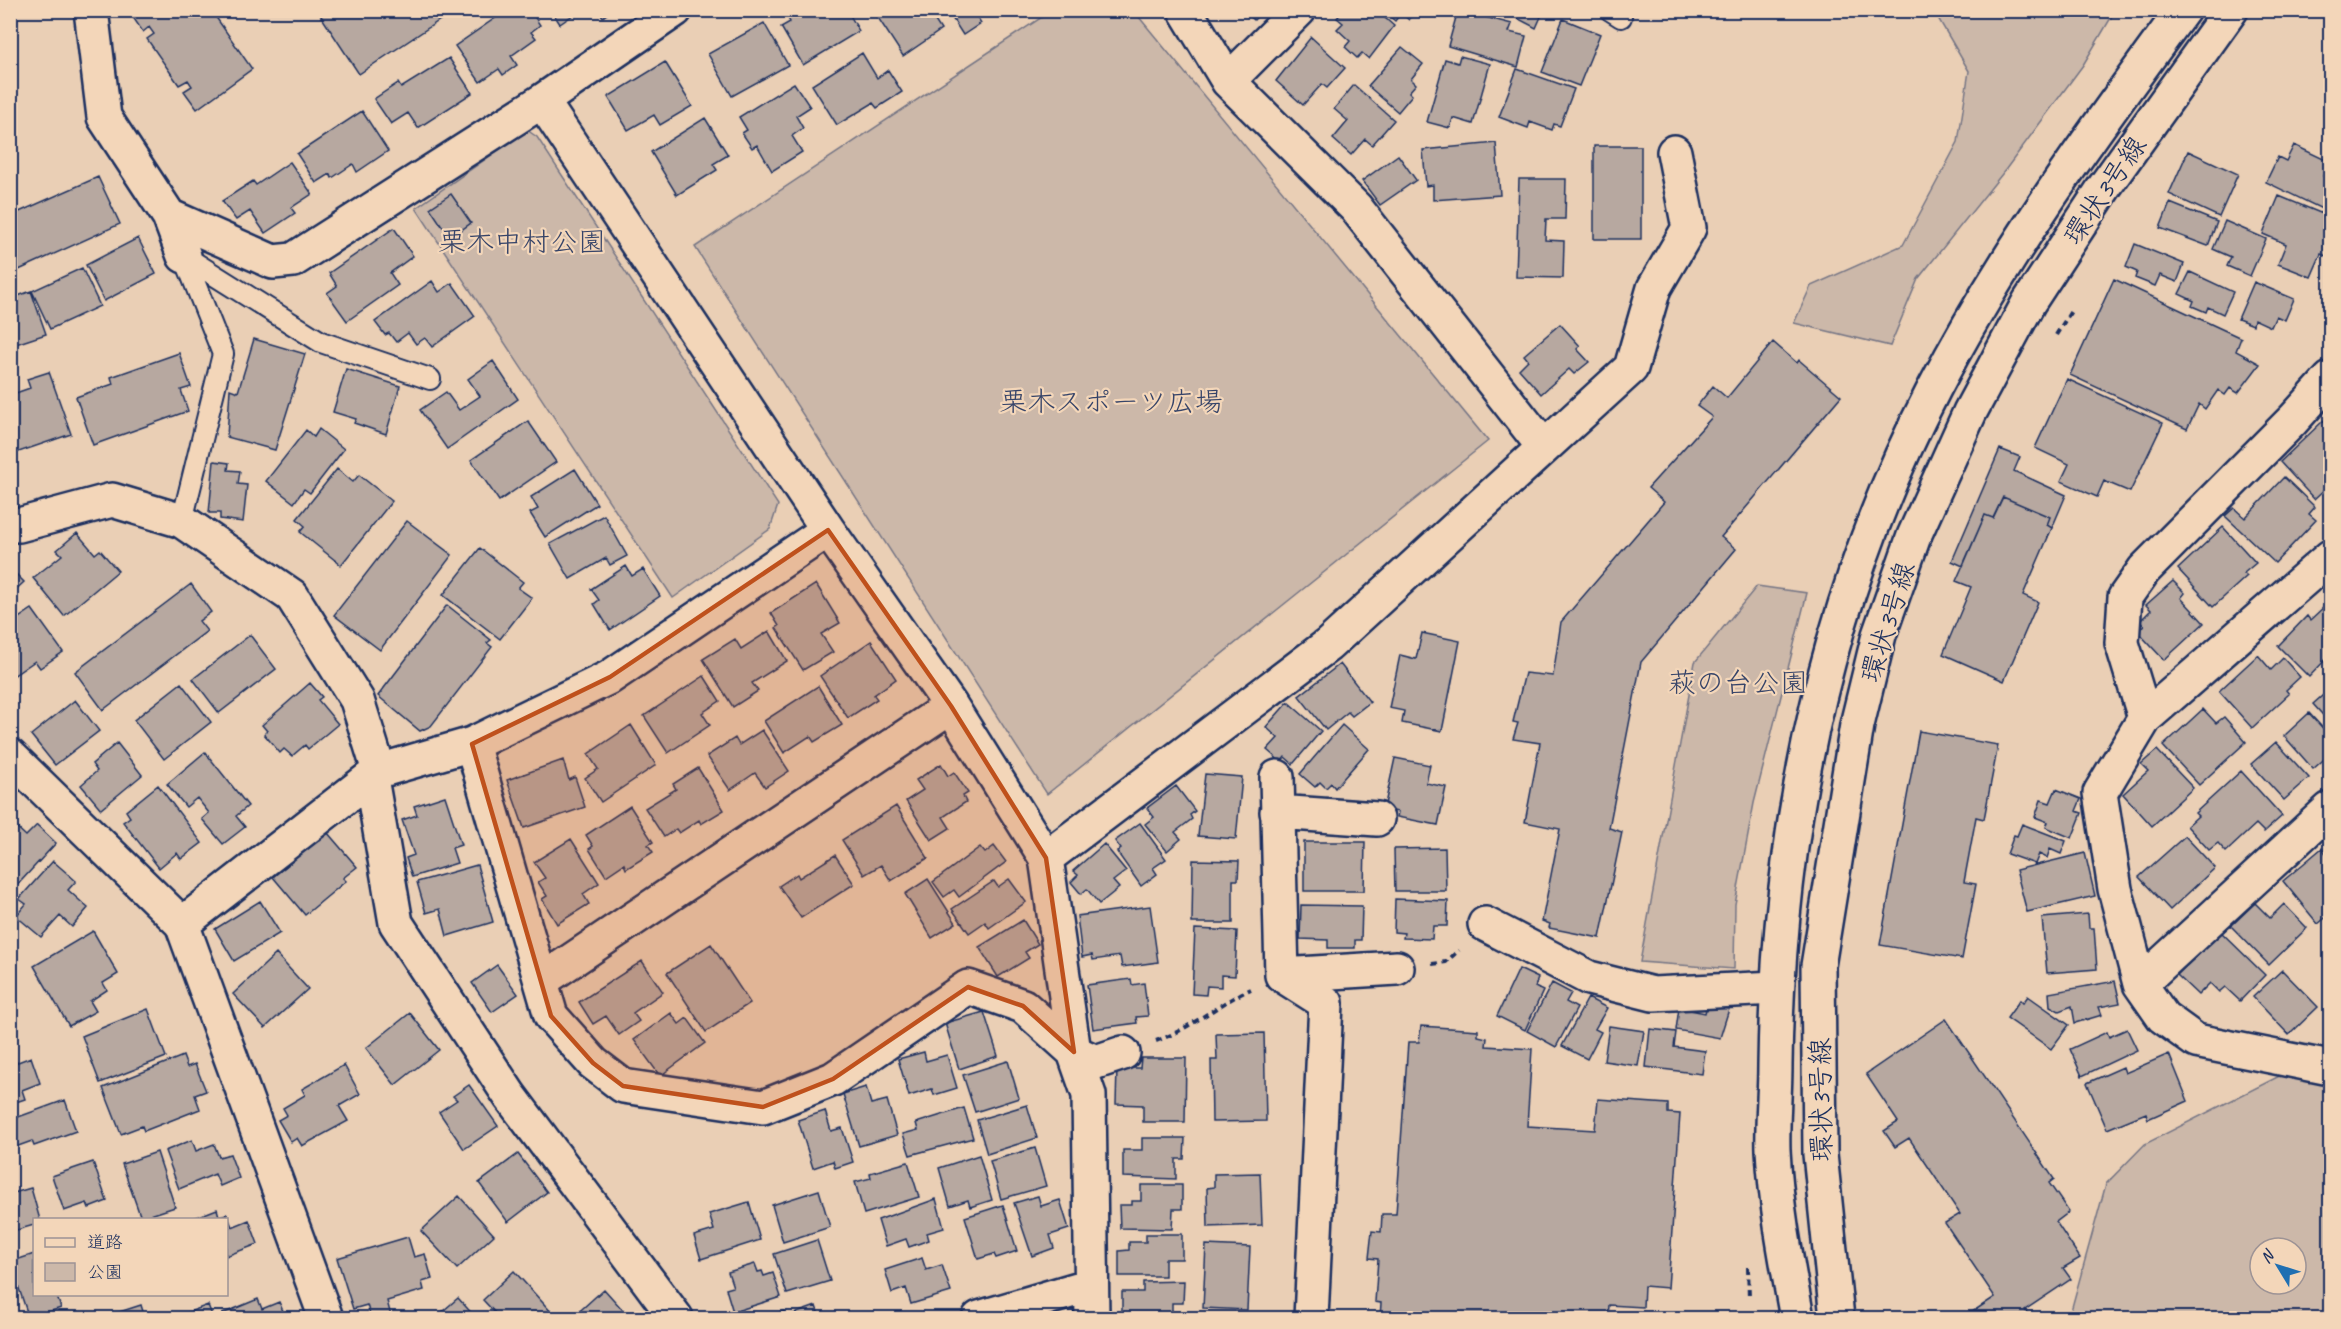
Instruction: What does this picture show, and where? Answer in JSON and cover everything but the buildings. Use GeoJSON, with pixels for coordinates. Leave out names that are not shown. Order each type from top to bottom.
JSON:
{"type":"FeatureCollection","features":[{"type":"Feature","properties":{"kind":"street"},"geometry":{"type":"LineString","coordinates":[[91,10],[104,117],[169,216],[184,256]]}},
{"type":"Feature","properties":{"kind":"street"},"geometry":{"type":"LineString","coordinates":[[169,216],[273,262],[293,260],[542,101],[675,10]]}},
{"type":"Feature","properties":{"kind":"street"},"geometry":{"type":"LineString","coordinates":[[1185,10],[1228,81],[1356,208],[1544,446]]}},
{"type":"Feature","properties":{"kind":"street"},"geometry":{"type":"LineString","coordinates":[[1228,81],[1299,10]]}},
{"type":"Feature","properties":{"kind":"street","name":"環状3号線"},"geometry":{"type":"LineString","coordinates":[[1797,1318],[1784,1245],[1773,1149],[1776,988],[1791,841],[1814,715],[1841,611],[1881,501],[1934,389],[2003,267],[2086,142],[2183,10]]}},
{"type":"Feature","properties":{"kind":"street","name":"環状3号線"},"geometry":{"type":"LineString","coordinates":[[1837,1318],[1820,1154],[1818,966],[1857,725],[1880,635],[1914,536],[1970,412],[2029,302],[2105,186],[2231,10]]}},
{"type":"Feature","properties":{"kind":"street"},"geometry":{"type":"LineString","coordinates":[[542,101],[828,530],[951,706],[1046,858],[1074,1052],[1089,1095],[1092,1318]]}},
{"type":"Feature","properties":{"kind":"street"},"geometry":{"type":"LineString","coordinates":[[1046,858],[1328,645],[1631,368],[1654,288],[1689,228],[1674,152]]}},
{"type":"Feature","properties":{"kind":"street"},"geometry":{"type":"LineString","coordinates":[[2145,718],[2122,643],[2125,597],[2144,570],[2331,379]]}},
{"type":"Feature","properties":{"kind":"street"},"geometry":{"type":"LineString","coordinates":[[10,524],[19,525],[112,500],[182,521],[292,596],[357,700],[375,775],[396,923],[510,1096],[676,1318]]}},
{"type":"Feature","properties":{"kind":"street"},"geometry":{"type":"LineString","coordinates":[[182,924],[375,775],[472,744],[610,677],[828,530]]}},
{"type":"Feature","properties":{"kind":"street"},"geometry":{"type":"LineString","coordinates":[[2324,1060],[2196,1041],[2163,1017],[2140,984],[2115,890],[2100,793],[2145,718],[2331,556]]}},
{"type":"Feature","properties":{"kind":"street"},"geometry":{"type":"LineString","coordinates":[[541,981],[951,706]]}},
{"type":"Feature","properties":{"kind":"street"},"geometry":{"type":"LineString","coordinates":[[472,744],[551,1016],[593,1063],[623,1086],[763,1107],[833,1079],[968,987],[1023,1006],[1074,1052],[1096,1062],[1123,1053]]}},
{"type":"Feature","properties":{"kind":"street"},"geometry":{"type":"LineString","coordinates":[[10,756],[182,924],[326,1318]]}},
{"type":"Feature","properties":{"kind":"street"},"geometry":{"type":"LineString","coordinates":[[1277,777],[1282,975]]}},
{"type":"Feature","properties":{"kind":"street"},"geometry":{"type":"LineString","coordinates":[[2140,984],[2331,809]]}},
{"type":"Feature","properties":{"kind":"street"},"geometry":{"type":"LineString","coordinates":[[1277,812],[1377,819]]}},
{"type":"Feature","properties":{"kind":"street"},"geometry":{"type":"LineString","coordinates":[[1485,924],[1589,978],[1653,994],[1776,988]]}},
{"type":"Feature","properties":{"kind":"street"},"geometry":{"type":"LineString","coordinates":[[1282,975],[1397,968]]}},
{"type":"Feature","properties":{"kind":"street"},"geometry":{"type":"LineString","coordinates":[[1282,975],[1326,1003],[1311,1318]]}},
{"type":"Feature","properties":{"kind":"street"},"geometry":{"type":"LineString","coordinates":[[979,1318],[1091,1285]]}},
{"type":"Feature","properties":{"kind":"lane"},"geometry":{"type":"LineString","coordinates":[[184,256],[321,342],[430,379]]}},
{"type":"Feature","properties":{"kind":"lane"},"geometry":{"type":"LineString","coordinates":[[182,521],[223,354],[184,256]]}},
{"type":"Feature","properties":{"kind":"path"},"geometry":{"type":"LineString","coordinates":[[2052,343],[2075,303]]}},
{"type":"Feature","properties":{"kind":"path"},"geometry":{"type":"LineString","coordinates":[[1397,968],[1446,962],[1485,924]]}},
{"type":"Feature","properties":{"kind":"path"},"geometry":{"type":"LineString","coordinates":[[1123,1053],[1180,1033],[1227,999],[1282,975]]}},
{"type":"Feature","properties":{"kind":"highlighted area"},"geometry":{"type":"Polygon","coordinates":[[[828,530],[951,706],[1046,858],[1074,1052],[1023,1006],[968,987],[833,1079],[763,1107],[623,1086],[593,1063],[551,1016],[472,744],[610,677],[828,530]]]}},
{"type":"Feature","properties":{"kind":"green space","name":"栗木スポーツ広場"},"geometry":{"type":"Polygon","coordinates":[[[1051,11],[1134,11],[1488,441],[1047,794],[695,247],[1051,11]]]}},
{"type":"Feature","properties":{"kind":"green space"},"geometry":{"type":"Polygon","coordinates":[[[1934,11],[2115,11],[2083,65],[2006,169],[1918,279],[1890,346],[1794,323],[1811,286],[1903,245],[1958,142],[1969,71],[1934,11]]]}},
{"type":"Feature","properties":{"kind":"green space","name":"栗木中村公園"},"geometry":{"type":"Polygon","coordinates":[[[527,130],[537,137],[778,505],[770,529],[673,598],[416,208],[527,130]]]}},
{"type":"Feature","properties":{"kind":"green space","name":"萩の台公園"},"geometry":{"type":"Polygon","coordinates":[[[1757,586],[1807,593],[1754,803],[1735,904],[1734,969],[1640,962],[1695,662],[1757,586]]]}},
{"type":"Feature","properties":{"kind":"green space"},"geometry":{"type":"Polygon","coordinates":[[[2309,1061],[2330,1065],[2330,1318],[2069,1318],[2106,1184],[2145,1144],[2309,1061]]]}}]}
